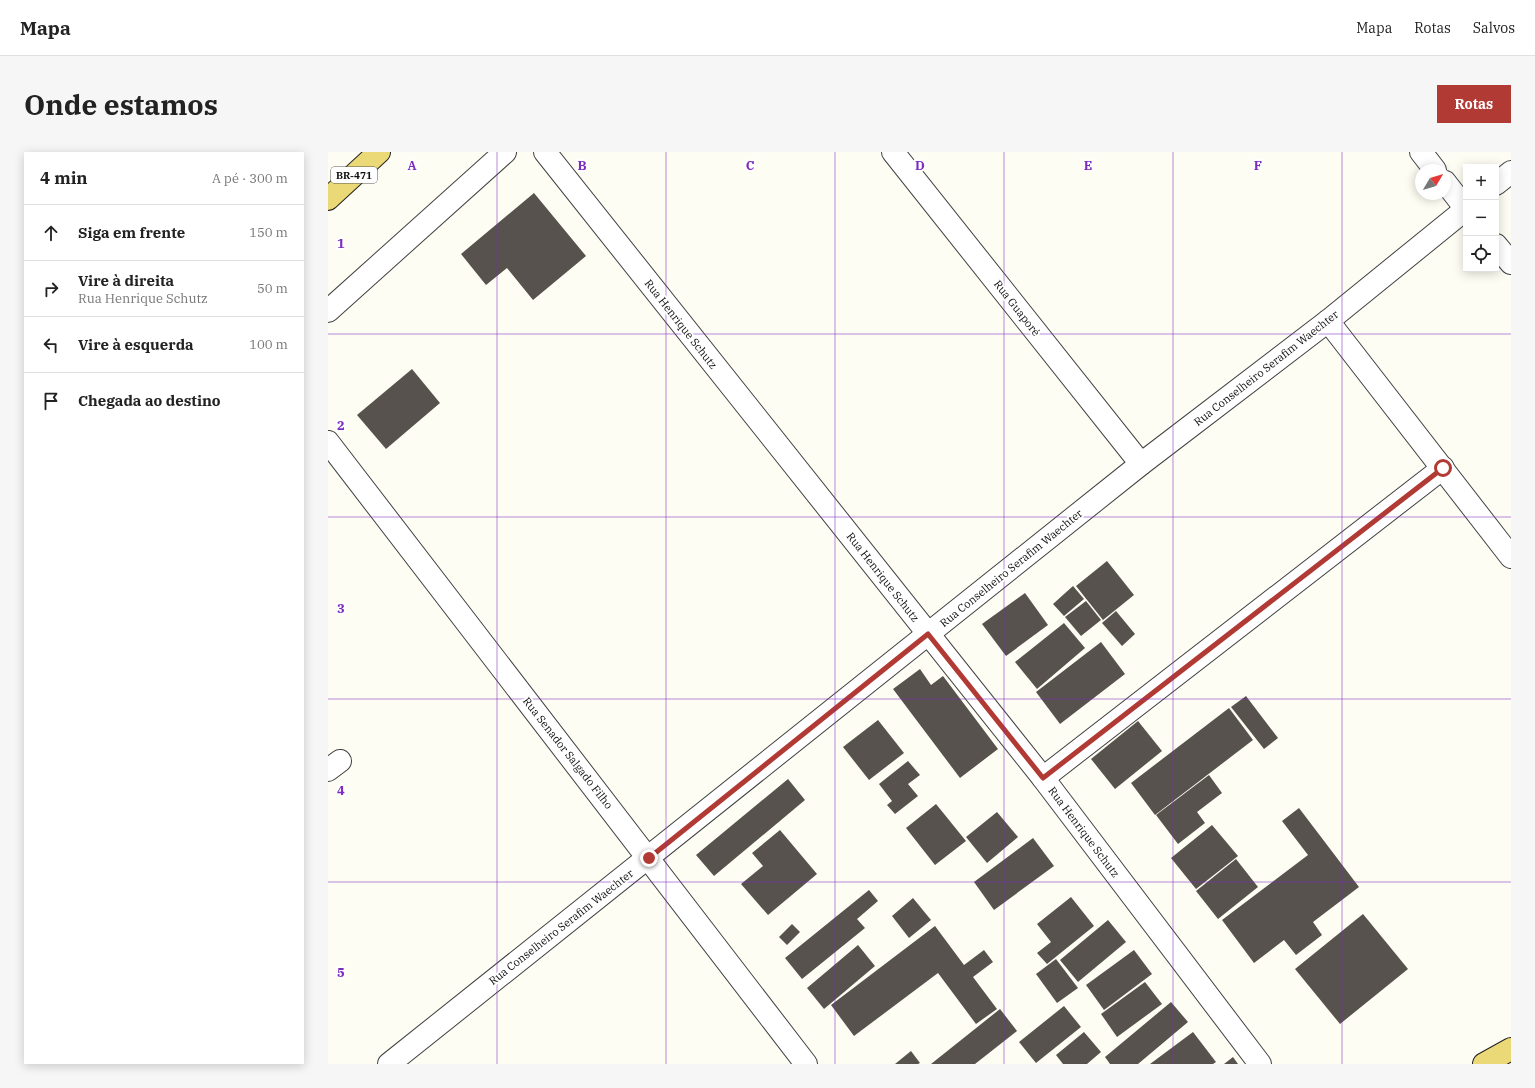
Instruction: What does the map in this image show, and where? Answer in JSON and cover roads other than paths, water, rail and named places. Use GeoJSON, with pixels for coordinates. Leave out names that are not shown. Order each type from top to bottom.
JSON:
{"type":"FeatureCollection","features":[{"type":"Feature","properties":{"kind":"main road","name":"BR-471"},"geometry":{"type":"LineString","coordinates":[[329,199],[380,152]]}},
{"type":"Feature","properties":{"kind":"main road"},"geometry":{"type":"LineString","coordinates":[[1484,1064],[1511,1048]]}},
{"type":"Feature","properties":{"kind":"street"},"geometry":{"type":"LineString","coordinates":[[328,311],[505,152]]}},
{"type":"Feature","properties":{"kind":"street","name":"Rua Henrique Schutz"},"geometry":{"type":"LineString","coordinates":[[545,152],[1043,778],[1260,1064]]}},
{"type":"Feature","properties":{"kind":"street","name":"Rua Guaporé"},"geometry":{"type":"LineString","coordinates":[[893,152],[1141,464]]}},
{"type":"Feature","properties":{"kind":"street"},"geometry":{"type":"LineString","coordinates":[[1421,152],[1430,164]]}},
{"type":"Feature","properties":{"kind":"street"},"geometry":{"type":"LineString","coordinates":[[1499,182],[1511,172]]}},
{"type":"Feature","properties":{"kind":"street"},"geometry":{"type":"LineString","coordinates":[[1451,190],[1463,205]]}},
{"type":"Feature","properties":{"kind":"street","name":"Rua Conselheiro Serafim Waechter"},"geometry":{"type":"LineString","coordinates":[[389,1064],[1141,464],[1328,320],[1463,211]]}},
{"type":"Feature","properties":{"kind":"street"},"geometry":{"type":"LineString","coordinates":[[1499,249],[1511,263]]}},
{"type":"Feature","properties":{"kind":"street"},"geometry":{"type":"LineString","coordinates":[[1328,320],[1511,557]]}},
{"type":"Feature","properties":{"kind":"street","name":"Rua Senador Salgado Filho"},"geometry":{"type":"LineString","coordinates":[[328,442],[806,1064]]}},
{"type":"Feature","properties":{"kind":"street"},"geometry":{"type":"LineString","coordinates":[[1043,778],[1443,468]]}}]}
